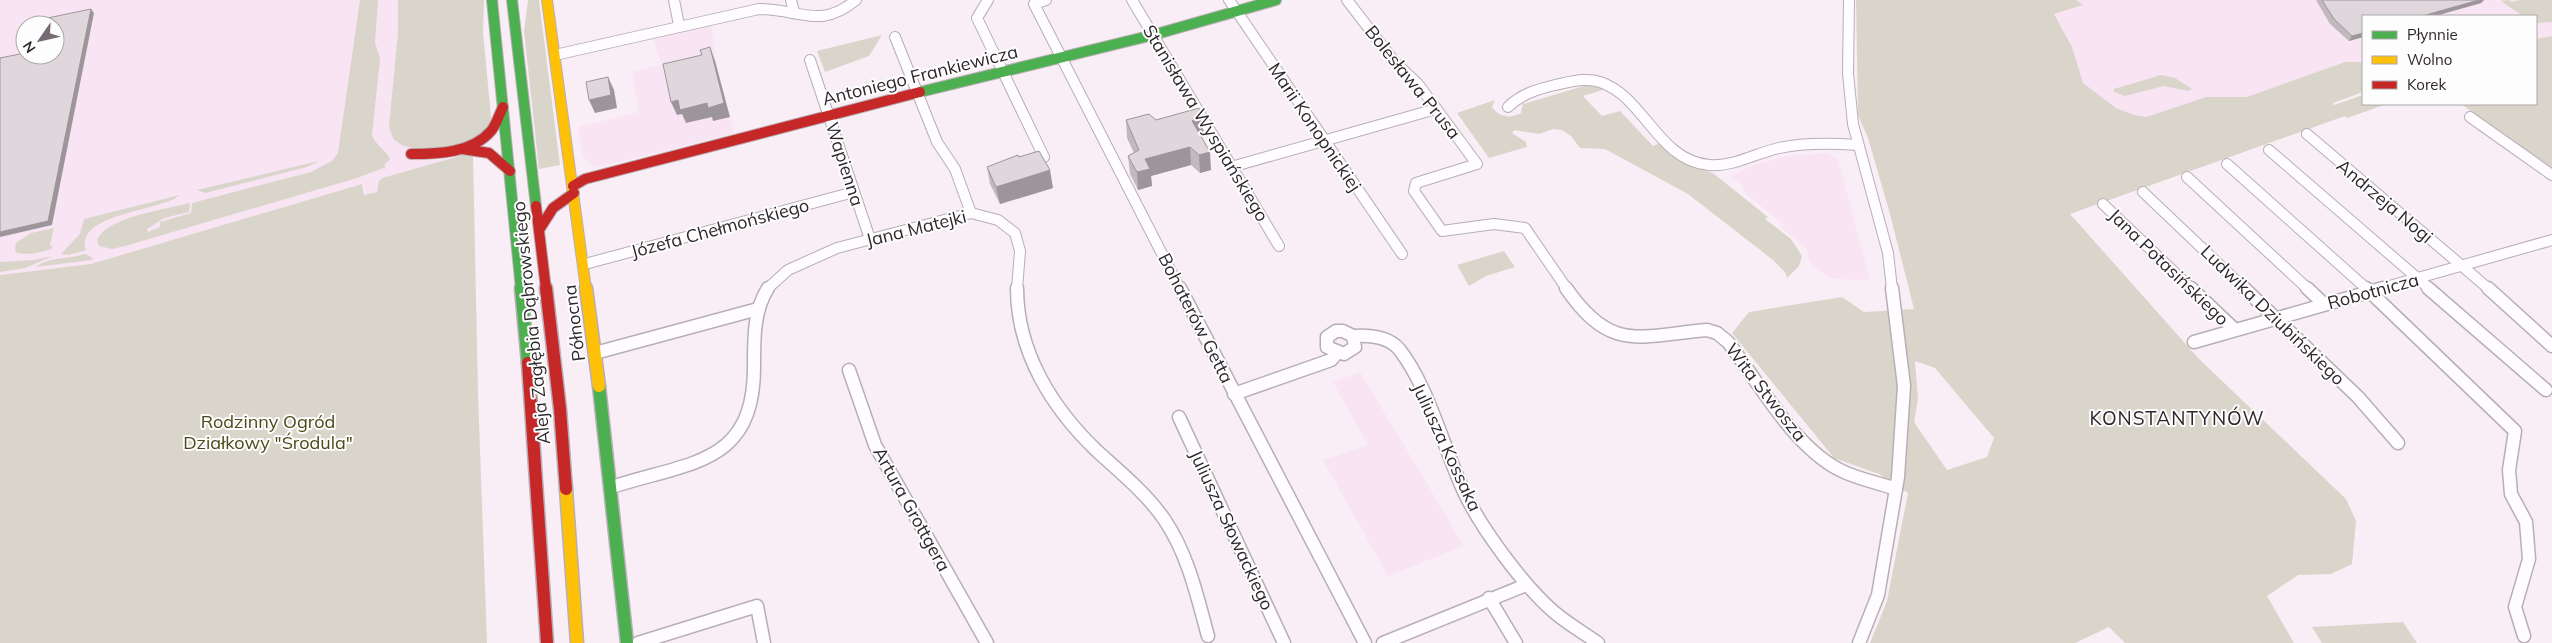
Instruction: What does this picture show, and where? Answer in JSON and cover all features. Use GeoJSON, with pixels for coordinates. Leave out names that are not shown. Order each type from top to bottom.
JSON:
{"type":"FeatureCollection","features":[{"type":"Feature","properties":{"kind":"main road","name":"Aleja Zagłębia Dąbrowskiego"},"geometry":{"type":"LineString","coordinates":[[492,0],[531,388],[547,643]]}},
{"type":"Feature","properties":{"kind":"main road","name":"Aleja Zagłębia Dąbrowskiego"},"geometry":{"type":"LineString","coordinates":[[512,0],[543,193],[539,230],[560,409],[577,643]]}},
{"type":"Feature","properties":{"kind":"main road","name":"Północna"},"geometry":{"type":"LineString","coordinates":[[547,0],[585,264],[612,487],[627,643]]}},
{"type":"Feature","properties":{"kind":"main road","name":"Antoniego Frankiewicza"},"geometry":{"type":"LineString","coordinates":[[574,190],[585,179],[1003,71],[1153,35],[1276,0]]}},
{"type":"Feature","properties":{"kind":"main road"},"geometry":{"type":"LineString","coordinates":[[458,149],[484,138],[491,131],[503,107]]}},
{"type":"Feature","properties":{"kind":"main road"},"geometry":{"type":"LineString","coordinates":[[411,154],[427,154],[458,149],[489,151],[497,156],[510,172]]}},
{"type":"Feature","properties":{"kind":"main road"},"geometry":{"type":"LineString","coordinates":[[543,193],[574,190]]}},
{"type":"Feature","properties":{"kind":"main road"},"geometry":{"type":"LineString","coordinates":[[539,230],[543,217],[574,190]]}},
{"type":"Feature","properties":{"kind":"street"},"geometry":{"type":"LineString","coordinates":[[674,0],[679,26]]}},
{"type":"Feature","properties":{"kind":"street"},"geometry":{"type":"LineString","coordinates":[[792,0],[794,12]]}},
{"type":"Feature","properties":{"kind":"street"},"geometry":{"type":"LineString","coordinates":[[555,55],[759,9],[794,12],[815,18],[826,18],[846,10],[856,0]]}},
{"type":"Feature","properties":{"kind":"street"},"geometry":{"type":"LineString","coordinates":[[988,0],[977,18],[1044,156]]}},
{"type":"Feature","properties":{"kind":"street","name":"Bohaterów Getta"},"geometry":{"type":"LineString","coordinates":[[1046,0],[1034,4],[1234,394],[1365,643]]}},
{"type":"Feature","properties":{"kind":"street","name":"Stanisława Wyspiańskiego"},"geometry":{"type":"LineString","coordinates":[[1132,0],[1279,246]]}},
{"type":"Feature","properties":{"kind":"street","name":"Marii Konopnickiej"},"geometry":{"type":"LineString","coordinates":[[1229,0],[1402,254]]}},
{"type":"Feature","properties":{"kind":"street","name":"Bolesława Prusa"},"geometry":{"type":"LineString","coordinates":[[1348,0],[1394,61],[1418,84],[1477,164]]}},
{"type":"Feature","properties":{"kind":"street"},"geometry":{"type":"LineString","coordinates":[[1849,0],[1848,73],[1853,124],[1888,253],[1897,310],[1904,386],[1896,489],[1878,595],[1859,643]]}},
{"type":"Feature","properties":{"kind":"street"},"geometry":{"type":"LineString","coordinates":[[895,37],[916,94],[937,142],[955,169],[971,213]]}},
{"type":"Feature","properties":{"kind":"street","name":"Wapienna"},"geometry":{"type":"LineString","coordinates":[[810,60],[870,239]]}},
{"type":"Feature","properties":{"kind":"street"},"geometry":{"type":"LineString","coordinates":[[1508,107],[1516,97],[1556,84],[1573,80],[1598,80],[1619,90],[1674,151],[1691,160],[1711,166],[1727,164],[1773,149],[1789,146],[1816,143],[1858,145]]}},
{"type":"Feature","properties":{"kind":"street"},"geometry":{"type":"LineString","coordinates":[[1231,167],[1436,109]]}},
{"type":"Feature","properties":{"kind":"street"},"geometry":{"type":"LineString","coordinates":[[2470,117],[2552,175]]}},
{"type":"Feature","properties":{"kind":"street","name":"Andrzeja Nogi"},"geometry":{"type":"LineString","coordinates":[[2307,134],[2464,267],[2552,346]]}},
{"type":"Feature","properties":{"kind":"street"},"geometry":{"type":"LineString","coordinates":[[2269,150],[2546,390]]}},
{"type":"Feature","properties":{"kind":"street","name":"Wita Stwosza"},"geometry":{"type":"LineString","coordinates":[[1477,164],[1424,178],[1416,183],[1414,191],[1442,232],[1498,222],[1512,223],[1525,228],[1580,308],[1596,324],[1617,335],[1631,337],[1707,330],[1717,333],[1728,342],[1804,442],[1822,458],[1839,469],[1896,489]]}},
{"type":"Feature","properties":{"kind":"street"},"geometry":{"type":"LineString","coordinates":[[2227,164],[2370,292],[2515,431],[2509,470],[2511,494],[2526,522],[2529,559],[2515,607],[2524,636]]}},
{"type":"Feature","properties":{"kind":"street"},"geometry":{"type":"LineString","coordinates":[[2187,177],[2324,304]]}},
{"type":"Feature","properties":{"kind":"street","name":"Józefa Chełmońskiego"},"geometry":{"type":"LineString","coordinates":[[585,264],[854,192]]}},
{"type":"Feature","properties":{"kind":"street","name":"Ludwika Dziubińskiego"},"geometry":{"type":"LineString","coordinates":[[2143,192],[2358,397],[2398,442]]}},
{"type":"Feature","properties":{"kind":"street","name":"Jana Potasińskiego"},"geometry":{"type":"LineString","coordinates":[[2103,204],[2235,330]]}},
{"type":"Feature","properties":{"kind":"street","name":"Jana Matejki"},"geometry":{"type":"LineString","coordinates":[[612,487],[708,455],[730,443],[739,432],[745,421],[753,392],[758,309],[772,284],[790,268],[821,255],[870,239],[971,213],[986,215],[1014,231],[1019,240],[1017,292],[1022,322],[1040,379],[1059,411],[1163,517],[1193,577],[1195,592],[1208,636]]}},
{"type":"Feature","properties":{"kind":"street","name":"Robotnicza"},"geometry":{"type":"LineString","coordinates":[[2194,342],[2324,304],[2464,267],[2552,240]]}},
{"type":"Feature","properties":{"kind":"street"},"geometry":{"type":"LineString","coordinates":[[595,353],[758,309]]}},
{"type":"Feature","properties":{"kind":"street"},"geometry":{"type":"LineString","coordinates":[[1336,331],[1343,331],[1353,336],[1354,347],[1344,354],[1337,354],[1326,347],[1327,337],[1336,331]]}},
{"type":"Feature","properties":{"kind":"street","name":"Juliusza Kossaka"},"geometry":{"type":"LineString","coordinates":[[1353,336],[1365,335],[1384,339],[1398,348],[1420,386],[1466,496],[1526,585],[1555,613],[1598,643]]}},
{"type":"Feature","properties":{"kind":"street"},"geometry":{"type":"LineString","coordinates":[[1234,394],[1331,360],[1337,354]]}},
{"type":"Feature","properties":{"kind":"street","name":"Artura Grottgera"},"geometry":{"type":"LineString","coordinates":[[849,370],[875,445],[988,643]]}},
{"type":"Feature","properties":{"kind":"street","name":"Juliusza Słowackiego"},"geometry":{"type":"LineString","coordinates":[[1179,418],[1284,643]]}},
{"type":"Feature","properties":{"kind":"street"},"geometry":{"type":"LineString","coordinates":[[1383,643],[1489,598],[1526,585]]}},
{"type":"Feature","properties":{"kind":"street"},"geometry":{"type":"LineString","coordinates":[[1489,598],[1516,643]]}},
{"type":"Feature","properties":{"kind":"street"},"geometry":{"type":"LineString","coordinates":[[638,643],[757,606],[764,643]]}},
{"type":"Feature","properties":{"kind":"shaded area"},"geometry":{"type":"Polygon","coordinates":[[[0,0],[484,0],[483,32],[491,117],[467,154],[382,178],[379,181],[377,192],[364,195],[364,186],[362,184],[91,264],[0,275],[0,0]]]}},
{"type":"Feature","properties":{"kind":"shaded area"},"geometry":{"type":"Polygon","coordinates":[[[2076,0],[2552,0],[2552,36],[2537,39],[2537,15],[2362,15],[2362,62],[2345,62],[2247,97],[2206,97],[2146,117],[2134,115],[2116,108],[2083,84],[2072,47],[2054,14],[2083,5],[2076,0]]]}},
{"type":"Feature","properties":{"kind":"shaded area"},"geometry":{"type":"Polygon","coordinates":[[[711,25],[716,61],[734,133],[595,168],[583,157],[578,127],[639,112],[632,72],[661,65],[653,38],[711,25]]]}},
{"type":"Feature","properties":{"kind":"shaded area"},"geometry":{"type":"Polygon","coordinates":[[[1827,153],[1838,159],[1870,280],[1830,279],[1809,261],[1807,250],[1781,227],[1784,225],[1744,192],[1743,186],[1729,176],[1754,165],[1786,156],[1827,153]]]}},
{"type":"Feature","properties":{"kind":"shaded area"},"geometry":{"type":"Polygon","coordinates":[[[1360,372],[1464,546],[1388,576],[1323,460],[1368,445],[1333,382],[1360,372]]]}},
{"type":"Feature","properties":{"kind":"green space"},"geometry":{"type":"Polygon","coordinates":[[[360,0],[378,0],[375,42],[380,59],[372,135],[390,159],[384,165],[386,167],[357,178],[125,246],[112,249],[99,246],[97,240],[103,232],[113,225],[138,215],[190,203],[189,212],[164,218],[147,229],[148,232],[160,227],[160,222],[191,213],[192,203],[311,172],[332,161],[338,153],[360,0]]]}},
{"type":"Feature","properties":{"kind":"green space"},"geometry":{"type":"Polygon","coordinates":[[[398,0],[484,0],[483,32],[491,117],[487,127],[477,136],[448,147],[431,149],[402,145],[393,138],[389,127],[398,32],[398,0]]]}},
{"type":"Feature","properties":{"kind":"green space"},"geometry":{"type":"Polygon","coordinates":[[[528,0],[539,0],[560,165],[539,169],[524,31],[528,0]]]}},
{"type":"Feature","properties":{"kind":"green space"},"geometry":{"type":"Polygon","coordinates":[[[1856,0],[2076,0],[2083,5],[2054,14],[2072,47],[2083,83],[2116,108],[2134,115],[2146,117],[2206,97],[2247,97],[2345,62],[2362,62],[2362,92],[2333,103],[2334,105],[2362,95],[2362,105],[2384,105],[2347,118],[2345,116],[2070,214],[2199,359],[2346,499],[2356,521],[2352,564],[2331,574],[2298,575],[2267,596],[2294,643],[2125,643],[2109,627],[2075,643],[1870,643],[1887,601],[1908,493],[1879,474],[1834,458],[1732,333],[1749,312],[1842,297],[1864,312],[1914,309],[1890,214],[1868,138],[1858,115],[1856,0]],[[1915,361],[1918,399],[1914,422],[1947,470],[1987,457],[1994,438],[1935,368],[1915,361]]]}},
{"type":"Feature","properties":{"kind":"green space"},"geometry":{"type":"Polygon","coordinates":[[[2552,0],[2552,22],[2537,23],[2537,15],[2522,15],[2501,1],[2552,0]]]}},
{"type":"Feature","properties":{"kind":"green space"},"geometry":{"type":"Polygon","coordinates":[[[882,35],[869,56],[825,72],[817,51],[882,35]]]}},
{"type":"Feature","properties":{"kind":"green space"},"geometry":{"type":"Polygon","coordinates":[[[2552,36],[2552,169],[2462,105],[2537,105],[2537,39],[2552,36]]]}},
{"type":"Feature","properties":{"kind":"green space"},"geometry":{"type":"Polygon","coordinates":[[[2161,75],[2175,78],[2192,89],[2188,91],[2164,86],[2125,96],[2114,92],[2114,89],[2161,75]]]}},
{"type":"Feature","properties":{"kind":"green space"},"geometry":{"type":"Polygon","coordinates":[[[1594,83],[1609,88],[1583,96],[1602,116],[1620,111],[1653,146],[1660,143],[1686,161],[1714,174],[1768,217],[1765,219],[1791,239],[1802,256],[1799,266],[1787,278],[1785,272],[1773,260],[1688,194],[1605,149],[1580,148],[1571,136],[1562,130],[1553,129],[1539,134],[1514,130],[1512,133],[1526,142],[1527,147],[1489,158],[1457,113],[1495,100],[1492,107],[1498,113],[1505,116],[1513,116],[1521,113],[1523,104],[1594,83]]]}},
{"type":"Feature","properties":{"kind":"green space","name":"Rodzinny Ogród Działkowy \"Środula\""},"geometry":{"type":"Polygon","coordinates":[[[467,154],[473,155],[478,394],[487,643],[0,643],[0,275],[91,264],[362,184],[364,195],[377,192],[379,181],[382,178],[467,154]]]}},
{"type":"Feature","properties":{"kind":"green space"},"geometry":{"type":"Polygon","coordinates":[[[319,161],[307,167],[205,193],[197,190],[319,161]]]}},
{"type":"Feature","properties":{"kind":"green space"},"geometry":{"type":"Polygon","coordinates":[[[180,195],[171,200],[106,221],[93,228],[86,238],[86,250],[69,255],[61,254],[80,234],[84,219],[180,195]]]}},
{"type":"Feature","properties":{"kind":"green space"},"geometry":{"type":"Polygon","coordinates":[[[54,228],[50,245],[53,248],[31,254],[17,253],[15,250],[16,243],[31,233],[54,228]]]}},
{"type":"Feature","properties":{"kind":"green space"},"geometry":{"type":"Polygon","coordinates":[[[1504,251],[1515,267],[1486,276],[1469,286],[1457,265],[1504,251]]]}},
{"type":"Feature","properties":{"kind":"green space"},"geometry":{"type":"Polygon","coordinates":[[[85,254],[93,258],[92,260],[36,267],[47,261],[85,254]]]}},
{"type":"Feature","properties":{"kind":"green space"},"geometry":{"type":"Polygon","coordinates":[[[53,256],[25,268],[0,272],[0,262],[34,260],[53,256]]]}},
{"type":"Feature","properties":{"kind":"green space"},"geometry":{"type":"Polygon","coordinates":[[[2403,622],[2417,643],[2322,643],[2312,627],[2403,622]]]}},
{"type":"Feature","properties":{"kind":"building"},"geometry":{"type":"Polygon","coordinates":[[[2322,0],[2479,0],[2426,15],[2362,15],[2362,33],[2352,36],[2334,19],[2322,0]]]}},
{"type":"Feature","properties":{"kind":"building"},"geometry":{"type":"Polygon","coordinates":[[[91,9],[48,221],[0,232],[0,58],[15,55],[15,65],[65,65],[65,15],[62,15],[91,9]]]}},
{"type":"Feature","properties":{"kind":"building"},"geometry":{"type":"Polygon","coordinates":[[[710,47],[724,103],[708,108],[707,103],[680,110],[678,100],[671,102],[663,64],[702,55],[700,50],[710,47]]]}},
{"type":"Feature","properties":{"kind":"building"},"geometry":{"type":"Polygon","coordinates":[[[608,77],[611,95],[589,100],[586,82],[608,77]]]}},
{"type":"Feature","properties":{"kind":"building"},"geometry":{"type":"Polygon","coordinates":[[[1199,108],[1202,115],[1192,121],[1210,152],[1199,155],[1190,147],[1145,159],[1150,169],[1137,172],[1128,156],[1139,150],[1126,120],[1149,114],[1156,120],[1199,108]]]}},
{"type":"Feature","properties":{"kind":"building"},"geometry":{"type":"Polygon","coordinates":[[[1039,151],[1050,170],[996,187],[987,167],[1018,155],[1019,157],[1039,151]]]}},
{"type":"Feature","properties":{"kind":"traffic: fast"},"geometry":{"type":"LineString","coordinates":[[492,0],[528,363]]}},
{"type":"Feature","properties":{"kind":"traffic: fast"},"geometry":{"type":"LineString","coordinates":[[512,0],[536,206]]}},
{"type":"Feature","properties":{"kind":"traffic: fast"},"geometry":{"type":"LineString","coordinates":[[920,92],[1153,35],[1276,0]]}},
{"type":"Feature","properties":{"kind":"traffic: fast"},"geometry":{"type":"LineString","coordinates":[[599,386],[627,643]]}},
{"type":"Feature","properties":{"kind":"traffic: slow"},"geometry":{"type":"LineString","coordinates":[[547,0],[599,386]]}},
{"type":"Feature","properties":{"kind":"traffic: slow"},"geometry":{"type":"LineString","coordinates":[[566,489],[577,643]]}},
{"type":"Feature","properties":{"kind":"traffic: jam"},"geometry":{"type":"LineString","coordinates":[[573,186],[585,179],[920,92]]}},
{"type":"Feature","properties":{"kind":"traffic: jam"},"geometry":{"type":"LineString","coordinates":[[411,154],[443,153],[474,144],[491,131],[503,107]]}},
{"type":"Feature","properties":{"kind":"traffic: jam"},"geometry":{"type":"LineString","coordinates":[[462,149],[489,153],[499,159],[510,171]]}},
{"type":"Feature","properties":{"kind":"traffic: jam"},"geometry":{"type":"LineString","coordinates":[[539,230],[553,208],[574,193]]}},
{"type":"Feature","properties":{"kind":"traffic: jam"},"geometry":{"type":"LineString","coordinates":[[536,206],[560,409],[566,489]]}},
{"type":"Feature","properties":{"kind":"traffic: jam"},"geometry":{"type":"LineString","coordinates":[[528,363],[547,643]]}},
{"type":"Feature","properties":{"kind":"district","name":"KONSTANTYNÓW"},"geometry":{"type":"Point","coordinates":[2177,418]}}]}
